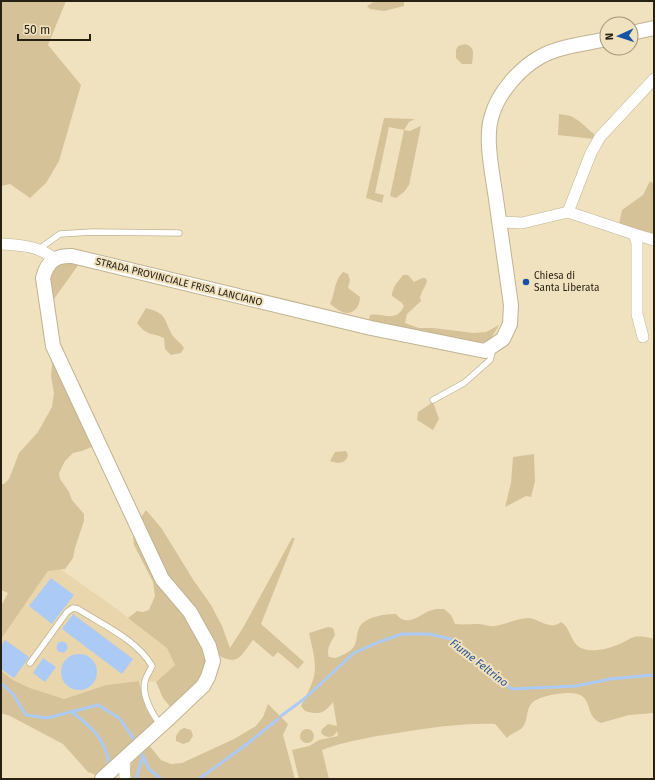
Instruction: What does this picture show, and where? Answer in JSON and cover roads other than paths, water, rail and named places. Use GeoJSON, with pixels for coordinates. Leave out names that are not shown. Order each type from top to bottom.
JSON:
{"type":"FeatureCollection","features":[{"type":"Feature","properties":{"kind":"street"},"geometry":{"type":"LineString","coordinates":[[639,31],[654,28]]}},
{"type":"Feature","properties":{"kind":"street"},"geometry":{"type":"LineString","coordinates":[[495,344],[503,338],[510,324],[511,305],[490,153],[490,121],[492,115],[498,101],[510,83],[525,68],[540,57],[562,49],[599,41]]}},
{"type":"Feature","properties":{"kind":"street"},"geometry":{"type":"LineString","coordinates":[[568,212],[590,153],[600,137],[654,79]]}},
{"type":"Feature","properties":{"kind":"street"},"geometry":{"type":"LineString","coordinates":[[500,222],[522,223],[568,212],[654,240]]}},
{"type":"Feature","properties":{"kind":"street"},"geometry":{"type":"LineString","coordinates":[[634,234],[637,243],[637,314],[643,337]]}},
{"type":"Feature","properties":{"kind":"street"},"geometry":{"type":"LineString","coordinates":[[1,244],[22,245],[39,249],[54,259],[46,267],[43,278],[53,346],[162,579],[190,612],[209,646],[213,662],[203,686],[102,779]]}},
{"type":"Feature","properties":{"kind":"street","name":"STRADA PROVINCIALE FRISA LANCIANO"},"geometry":{"type":"LineString","coordinates":[[54,259],[63,256],[72,256],[371,328],[485,351],[495,344]]}},
{"type":"Feature","properties":{"kind":"street"},"geometry":{"type":"LineString","coordinates":[[124,759],[125,779]]}},
{"type":"Feature","properties":{"kind":"lane"},"geometry":{"type":"LineString","coordinates":[[39,249],[60,234],[92,232],[179,233]]}},
{"type":"Feature","properties":{"kind":"lane"},"geometry":{"type":"LineString","coordinates":[[433,400],[464,383],[490,360],[495,344]]}},
{"type":"Feature","properties":{"kind":"lane"},"geometry":{"type":"LineString","coordinates":[[30,663],[67,612],[73,608],[78,609],[126,639],[147,658],[152,666],[145,681],[147,700],[152,712],[161,726]]}},
{"type":"Feature","properties":{"kind":"water"},"geometry":{"type":"Polygon","coordinates":[[[51,578],[74,595],[52,624],[29,606],[51,578]]]}},
{"type":"Feature","properties":{"kind":"water"},"geometry":{"type":"Polygon","coordinates":[[[73,614],[133,659],[122,674],[62,629],[73,614]]]}},
{"type":"Feature","properties":{"kind":"water"},"geometry":{"type":"Polygon","coordinates":[[[5,640],[29,657],[14,678],[1,669],[1,646],[5,640]]]}},
{"type":"Feature","properties":{"kind":"water"},"geometry":{"type":"Polygon","coordinates":[[[60,642],[64,642],[66,643],[66,651],[60,652],[57,649],[57,645],[60,642]]]}},
{"type":"Feature","properties":{"kind":"water"},"geometry":{"type":"Polygon","coordinates":[[[83,654],[92,659],[96,665],[96,679],[92,685],[83,690],[75,690],[66,685],[62,679],[61,668],[66,659],[72,655],[83,654]]]}},
{"type":"Feature","properties":{"kind":"water"},"geometry":{"type":"Polygon","coordinates":[[[43,658],[56,667],[45,682],[33,673],[43,658]]]}},
{"type":"Feature","properties":{"kind":"waterway","name":"Fiume Feltrino"},"geometry":{"type":"LineString","coordinates":[[281,716],[304,699],[354,653],[402,634],[429,634],[451,639],[491,674],[512,689],[576,686],[610,679],[654,675]]}},
{"type":"Feature","properties":{"kind":"waterway","name":"Fiume Feltrino"},"geometry":{"type":"LineString","coordinates":[[1,683],[13,694],[26,715],[47,718],[98,705],[119,718],[136,742]]}},
{"type":"Feature","properties":{"kind":"waterway"},"geometry":{"type":"LineString","coordinates":[[71,711],[85,722],[101,740],[109,764]]}},
{"type":"Feature","properties":{"kind":"waterway","name":"Fiume Feltrino"},"geometry":{"type":"LineString","coordinates":[[199,779],[278,719]]}},
{"type":"Feature","properties":{"kind":"waterway","name":"Fiume Feltrino"},"geometry":{"type":"LineString","coordinates":[[140,750],[149,769],[161,779]]}},
{"type":"Feature","properties":{"kind":"waterway"},"geometry":{"type":"LineString","coordinates":[[136,779],[143,756]]}},
{"type":"Feature","properties":{"kind":"place","name":"Chiesa di Santa Liberata"},"geometry":{"type":"Point","coordinates":[526,282]}}]}
